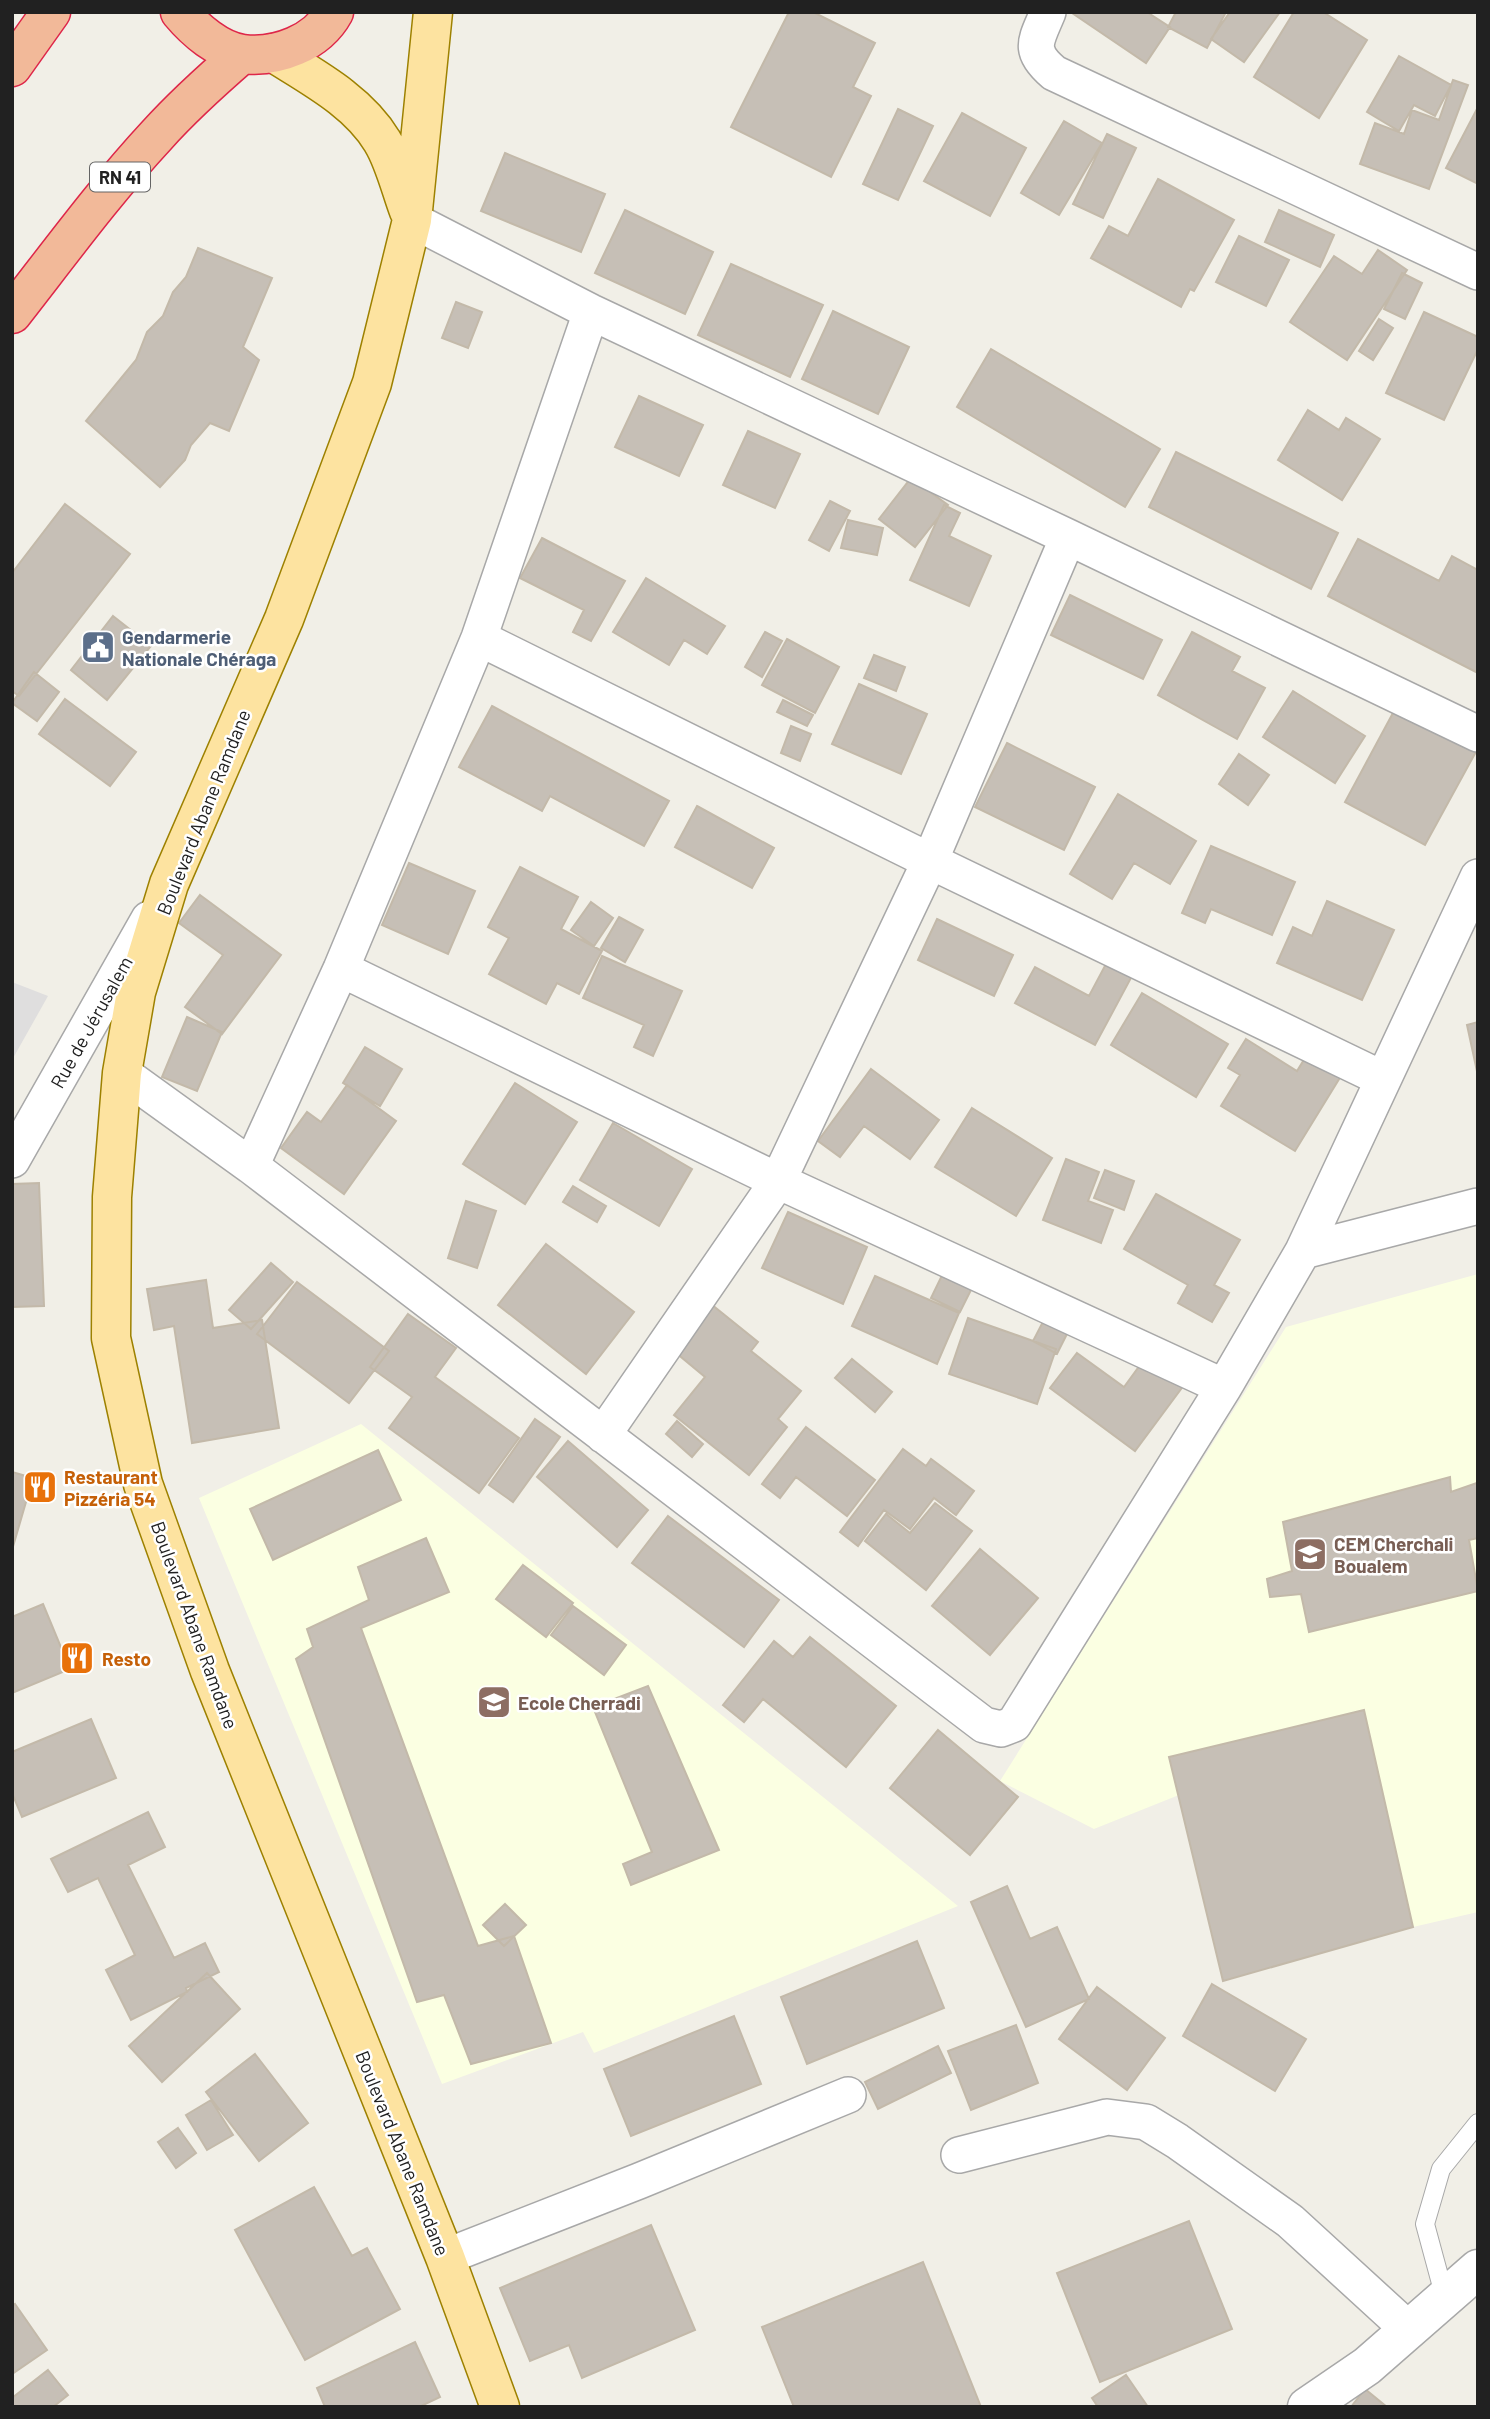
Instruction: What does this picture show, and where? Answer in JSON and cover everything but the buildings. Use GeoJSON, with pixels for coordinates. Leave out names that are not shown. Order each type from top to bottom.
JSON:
{"type":"FeatureCollection","features":[{"type":"Feature","properties":{"kind":"highway"},"geometry":{"type":"LineString","coordinates":[[12,67],[51,12]]}},
{"type":"Feature","properties":{"kind":"highway"},"geometry":{"type":"LineString","coordinates":[[180,12],[190,24],[214,43],[258,54],[304,42],[328,21],[334,12]]}},
{"type":"Feature","properties":{"kind":"highway","name":"RN 41"},"geometry":{"type":"LineString","coordinates":[[12,314],[86,219],[157,135],[198,93],[258,54]]}},
{"type":"Feature","properties":{"kind":"main road","name":"Boulevard Abane Ramdane"},"geometry":{"type":"LineString","coordinates":[[433,12],[412,220],[372,383],[284,619],[169,884],[136,992],[122,1073],[112,1197],[111,1338],[143,1484],[210,1671],[444,2258],[500,2407]]}},
{"type":"Feature","properties":{"kind":"main road"},"geometry":{"type":"LineString","coordinates":[[258,54],[326,86],[358,111],[382,141],[412,220]]}},
{"type":"Feature","properties":{"kind":"street"},"geometry":{"type":"LineString","coordinates":[[1048,12],[1035,43],[1040,62],[1054,74],[1478,272]]}},
{"type":"Feature","properties":{"kind":"street"},"geometry":{"type":"LineString","coordinates":[[412,220],[591,312],[1478,734]]}},
{"type":"Feature","properties":{"kind":"street"},"geometry":{"type":"LineString","coordinates":[[251,1166],[341,970],[479,638],[591,312]]}},
{"type":"Feature","properties":{"kind":"street"},"geometry":{"type":"LineString","coordinates":[[603,1435],[778,1181],[930,861],[1068,537]]}},
{"type":"Feature","properties":{"kind":"street"},"geometry":{"type":"LineString","coordinates":[[479,638],[930,861],[1383,1079]]}},
{"type":"Feature","properties":{"kind":"street"},"geometry":{"type":"LineString","coordinates":[[122,1073],[251,1166],[984,1725],[1001,1729],[1014,1724],[1224,1387],[1303,1251],[1478,877]]}},
{"type":"Feature","properties":{"kind":"street","name":"Rue de Jérusalem"},"geometry":{"type":"LineString","coordinates":[[12,1160],[169,884]]}},
{"type":"Feature","properties":{"kind":"street"},"geometry":{"type":"LineString","coordinates":[[341,970],[778,1181],[1224,1387]]}},
{"type":"Feature","properties":{"kind":"street"},"geometry":{"type":"LineString","coordinates":[[1303,1251],[1478,1206]]}},
{"type":"Feature","properties":{"kind":"street"},"geometry":{"type":"LineString","coordinates":[[444,2258],[848,2095]]}},
{"type":"Feature","properties":{"kind":"street"},"geometry":{"type":"LineString","coordinates":[[960,2155],[1107,2117],[1146,2122],[1290,2221],[1408,2329]]}},
{"type":"Feature","properties":{"kind":"street"},"geometry":{"type":"LineString","coordinates":[[1307,2407],[1367,2366],[1478,2269]]}},
{"type":"Feature","properties":{"kind":"lane"},"geometry":{"type":"LineString","coordinates":[[1445,2298],[1425,2224],[1441,2169],[1478,2123]]}},
{"type":"Feature","properties":{"kind":"shaded area"},"geometry":{"type":"Polygon","coordinates":[[[12,982],[48,996],[12,1060],[12,982]]]}},
{"type":"Feature","properties":{"kind":"shaded area","name":"CEM Cherchali Boualem"},"geometry":{"type":"Polygon","coordinates":[[[1478,1274],[1478,1912],[1413,1927],[1223,1981],[1179,1795],[1094,1829],[1000,1781],[1286,1327],[1478,1274]]]}},
{"type":"Feature","properties":{"kind":"shaded area","name":"Ecole Cherradi"},"geometry":{"type":"Polygon","coordinates":[[[361,1424],[958,1906],[594,2053],[583,2032],[442,2084],[199,1498],[361,1424]]]}},
{"type":"Feature","properties":{"kind":"place","name":"Gendarmerie Nationale Chéraga"},"geometry":{"type":"Point","coordinates":[98,647]}},
{"type":"Feature","properties":{"kind":"place","name":"Restaurant Pizzéria 54"},"geometry":{"type":"Point","coordinates":[40,1487]}},
{"type":"Feature","properties":{"kind":"place","name":"CEM Cherchali Boualem"},"geometry":{"type":"Point","coordinates":[1310,1554]}},
{"type":"Feature","properties":{"kind":"place","name":"Resto"},"geometry":{"type":"Point","coordinates":[77,1658]}},
{"type":"Feature","properties":{"kind":"place","name":"Ecole Cherradi"},"geometry":{"type":"Point","coordinates":[494,1702]}}]}
